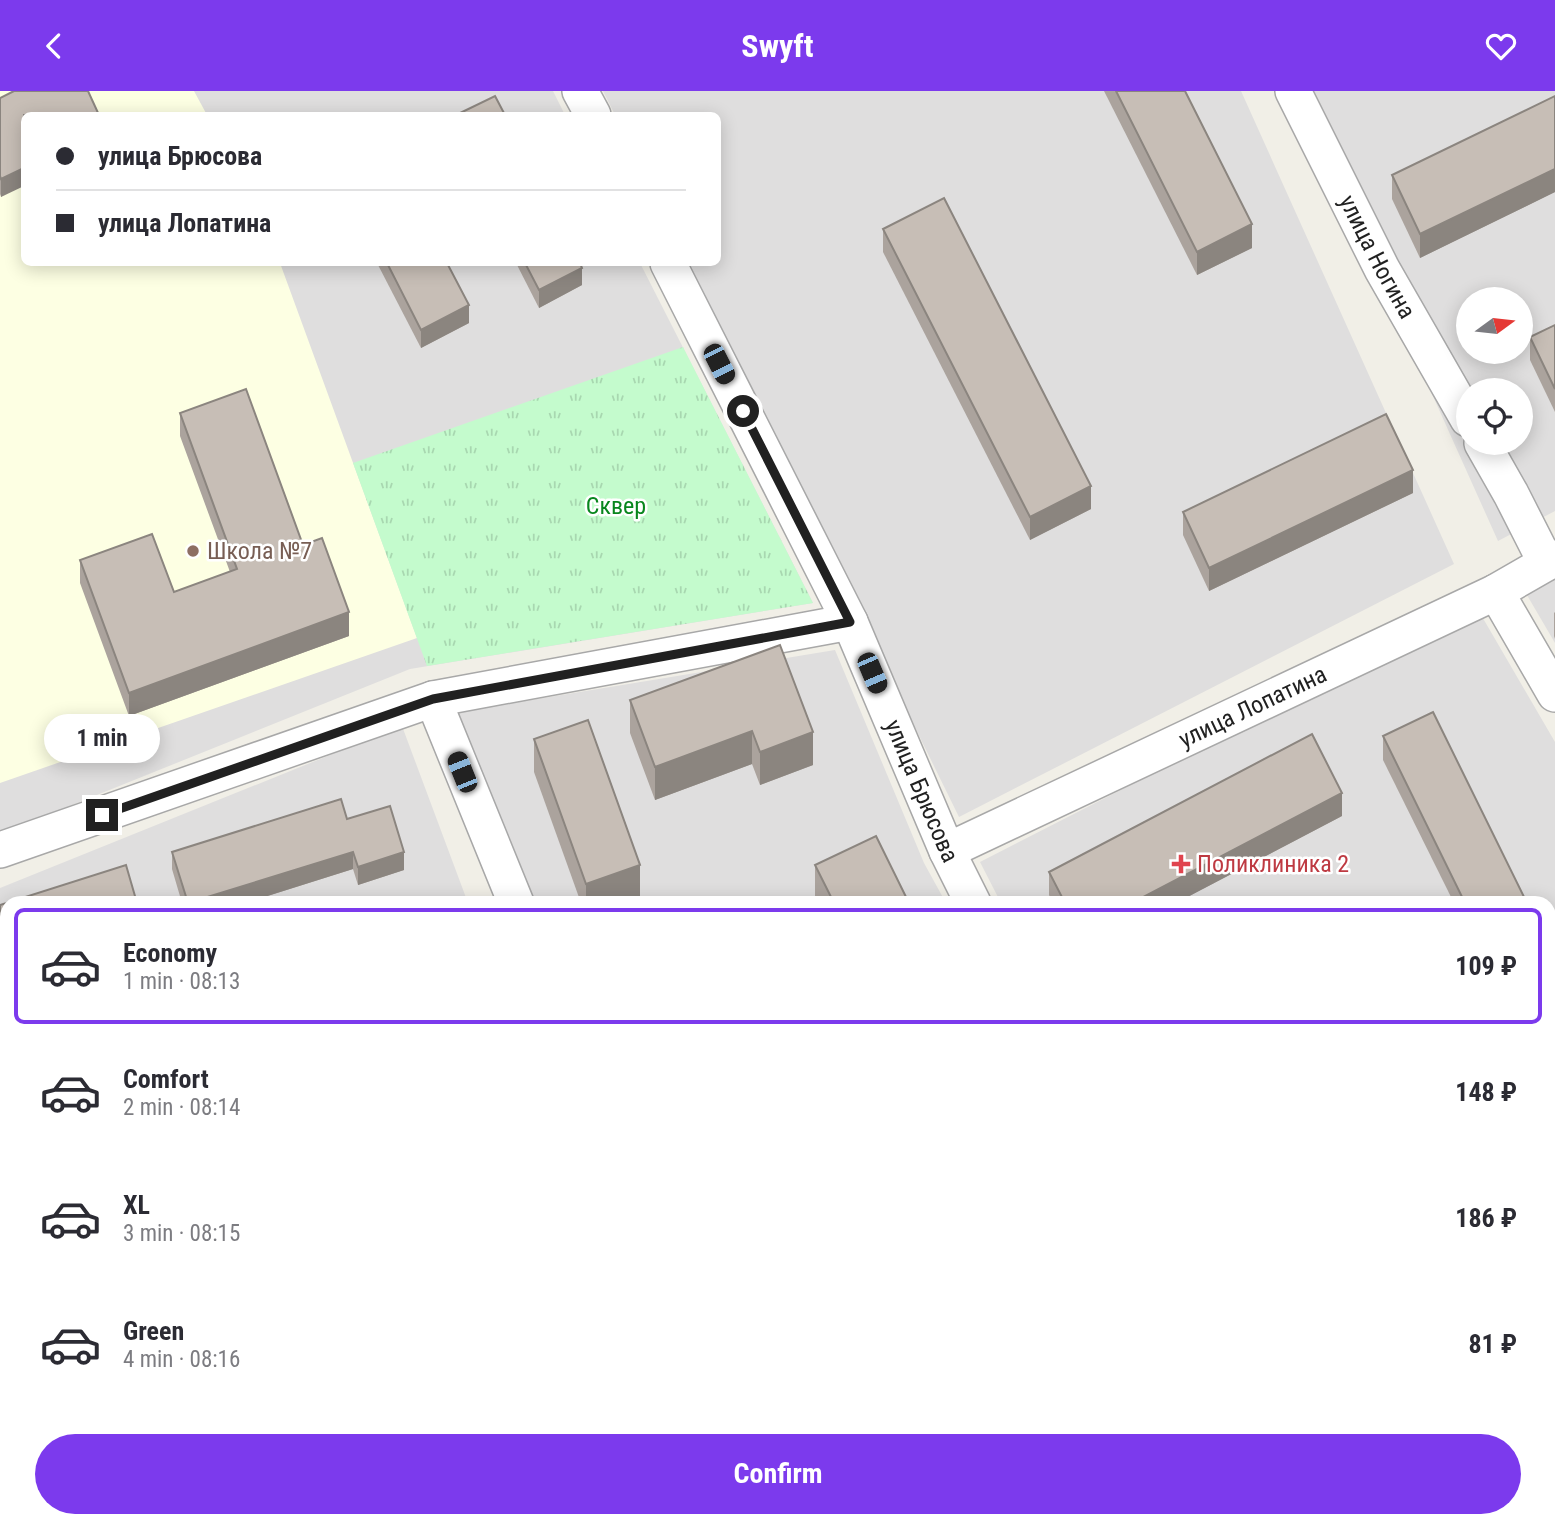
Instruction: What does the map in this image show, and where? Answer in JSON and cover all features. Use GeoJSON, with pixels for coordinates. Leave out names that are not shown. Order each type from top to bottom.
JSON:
{"type":"FeatureCollection","features":[{"type":"Feature","properties":{"kind":"street"},"geometry":{"type":"LineString","coordinates":[[580,91],[591,112]]}},
{"type":"Feature","properties":{"kind":"street","name":"улица Ногина"},"geometry":{"type":"LineString","coordinates":[[1293,91],[1382,269],[1456,398]]}},
{"type":"Feature","properties":{"kind":"street","name":"улица Брюсова"},"geometry":{"type":"LineString","coordinates":[[670,266],[850,622],[947,851],[970,896]]}},
{"type":"Feature","properties":{"kind":"street"},"geometry":{"type":"LineString","coordinates":[[1489,455],[1551,561]]}},
{"type":"Feature","properties":{"kind":"street","name":"улица Лопатина"},"geometry":{"type":"LineString","coordinates":[[947,851],[1496,592],[1551,561]]}},
{"type":"Feature","properties":{"kind":"street"},"geometry":{"type":"LineString","coordinates":[[1496,592],[1555,694]]}},
{"type":"Feature","properties":{"kind":"street"},"geometry":{"type":"LineString","coordinates":[[0,850],[433,699],[850,622]]}},
{"type":"Feature","properties":{"kind":"street"},"geometry":{"type":"LineString","coordinates":[[433,699],[513,896]]}},
{"type":"Feature","properties":{"kind":"shaded area"},"geometry":{"type":"Polygon","coordinates":[[[0,91],[553,91],[564,112],[21,112],[21,266],[642,266],[813,603],[410,669],[0,834],[0,91]]]}},
{"type":"Feature","properties":{"kind":"shaded area","name":"Школа №7"},"geometry":{"type":"Polygon","coordinates":[[[0,91],[194,91],[205,112],[21,112],[21,266],[281,266],[417,638],[0,783],[0,91]]]}},
{"type":"Feature","properties":{"kind":"shaded area"},"geometry":{"type":"Polygon","coordinates":[[[603,91],[1241,91],[1454,564],[959,817],[688,266],[721,266],[721,112],[614,112],[603,91]]]}},
{"type":"Feature","properties":{"kind":"shaded area"},"geometry":{"type":"Polygon","coordinates":[[[1296,91],[1555,91],[1555,511],[1498,541],[1459,455],[1533,455],[1533,378],[1456,378],[1456,447],[1296,91]]]}},
{"type":"Feature","properties":{"kind":"shaded area"},"geometry":{"type":"Polygon","coordinates":[[[1555,567],[1555,643],[1521,585],[1555,567]]]}},
{"type":"Feature","properties":{"kind":"shaded area"},"geometry":{"type":"Polygon","coordinates":[[[1477,608],[1555,742],[1555,896],[997,896],[980,862],[1477,608]]]}},
{"type":"Feature","properties":{"kind":"shaded area"},"geometry":{"type":"Polygon","coordinates":[[[835,650],[924,863],[942,896],[516,896],[451,713],[835,650]]]}},
{"type":"Feature","properties":{"kind":"shaded area"},"geometry":{"type":"Polygon","coordinates":[[[402,726],[465,896],[0,896],[0,888],[402,726]]]}},
{"type":"Feature","properties":{"kind":"green space","name":"Сквер"},"geometry":{"type":"Polygon","coordinates":[[[683,347],[813,603],[427,666],[353,463],[683,347]]]}},
{"type":"Feature","properties":{"kind":"building"},"geometry":{"type":"Polygon","coordinates":[[[14,91],[88,91],[98,112],[21,112],[21,169],[1,179],[0,98],[14,91]]]}},
{"type":"Feature","properties":{"kind":"building"},"geometry":{"type":"Polygon","coordinates":[[[1116,91],[1185,91],[1252,224],[1197,252],[1116,91]]]}},
{"type":"Feature","properties":{"kind":"building"},"geometry":{"type":"Polygon","coordinates":[[[495,96],[503,112],[462,112],[495,96]]]}},
{"type":"Feature","properties":{"kind":"building"},"geometry":{"type":"Polygon","coordinates":[[[1555,96],[1555,169],[1420,234],[1392,175],[1555,96]]]}},
{"type":"Feature","properties":{"kind":"building"},"geometry":{"type":"Polygon","coordinates":[[[944,198],[1091,486],[1030,517],[883,229],[944,198]]]}},
{"type":"Feature","properties":{"kind":"building"},"geometry":{"type":"Polygon","coordinates":[[[389,266],[449,266],[469,305],[421,330],[389,266]]]}},
{"type":"Feature","properties":{"kind":"building"},"geometry":{"type":"Polygon","coordinates":[[[527,266],[581,266],[582,268],[539,290],[527,266]]]}},
{"type":"Feature","properties":{"kind":"building"},"geometry":{"type":"Polygon","coordinates":[[[1555,325],[1555,389],[1533,343],[1533,336],[1555,325]]]}},
{"type":"Feature","properties":{"kind":"building"},"geometry":{"type":"Polygon","coordinates":[[[246,389],[303,545],[322,538],[349,612],[129,693],[80,560],[152,534],[174,592],[237,569],[180,413],[246,389]]]}},
{"type":"Feature","properties":{"kind":"building"},"geometry":{"type":"Polygon","coordinates":[[[1386,414],[1413,470],[1209,568],[1183,512],[1386,414]]]}},
{"type":"Feature","properties":{"kind":"building"},"geometry":{"type":"Polygon","coordinates":[[[780,645],[813,732],[760,752],[752,731],[655,767],[630,700],[780,645]]]}},
{"type":"Feature","properties":{"kind":"building"},"geometry":{"type":"Polygon","coordinates":[[[1433,712],[1524,896],[1462,896],[1383,736],[1433,712]]]}},
{"type":"Feature","properties":{"kind":"building"},"geometry":{"type":"Polygon","coordinates":[[[588,720],[640,865],[586,884],[534,739],[588,720]]]}},
{"type":"Feature","properties":{"kind":"building"},"geometry":{"type":"Polygon","coordinates":[[[1312,734],[1342,793],[1145,896],[1061,896],[1049,872],[1312,734]]]}},
{"type":"Feature","properties":{"kind":"building"},"geometry":{"type":"Polygon","coordinates":[[[341,799],[347,819],[390,806],[404,852],[358,867],[353,852],[211,896],[186,896],[172,852],[341,799]]]}},
{"type":"Feature","properties":{"kind":"building"},"geometry":{"type":"Polygon","coordinates":[[[876,836],[906,896],[830,896],[815,865],[876,836]]]}},
{"type":"Feature","properties":{"kind":"building"},"geometry":{"type":"Polygon","coordinates":[[[126,865],[135,896],[28,896],[126,865]]]}},
{"type":"Feature","properties":{"kind":"place","name":"Школа №7"},"geometry":{"type":"Point","coordinates":[193,551]}},
{"type":"Feature","properties":{"kind":"place","name":"Поликлиника 2"},"geometry":{"type":"Point","coordinates":[1181,864]}},
{"type":"Feature","properties":{"kind":"route"},"geometry":{"type":"LineString","coordinates":[[102,815],[433,699],[850,622],[743,411]]}}]}
